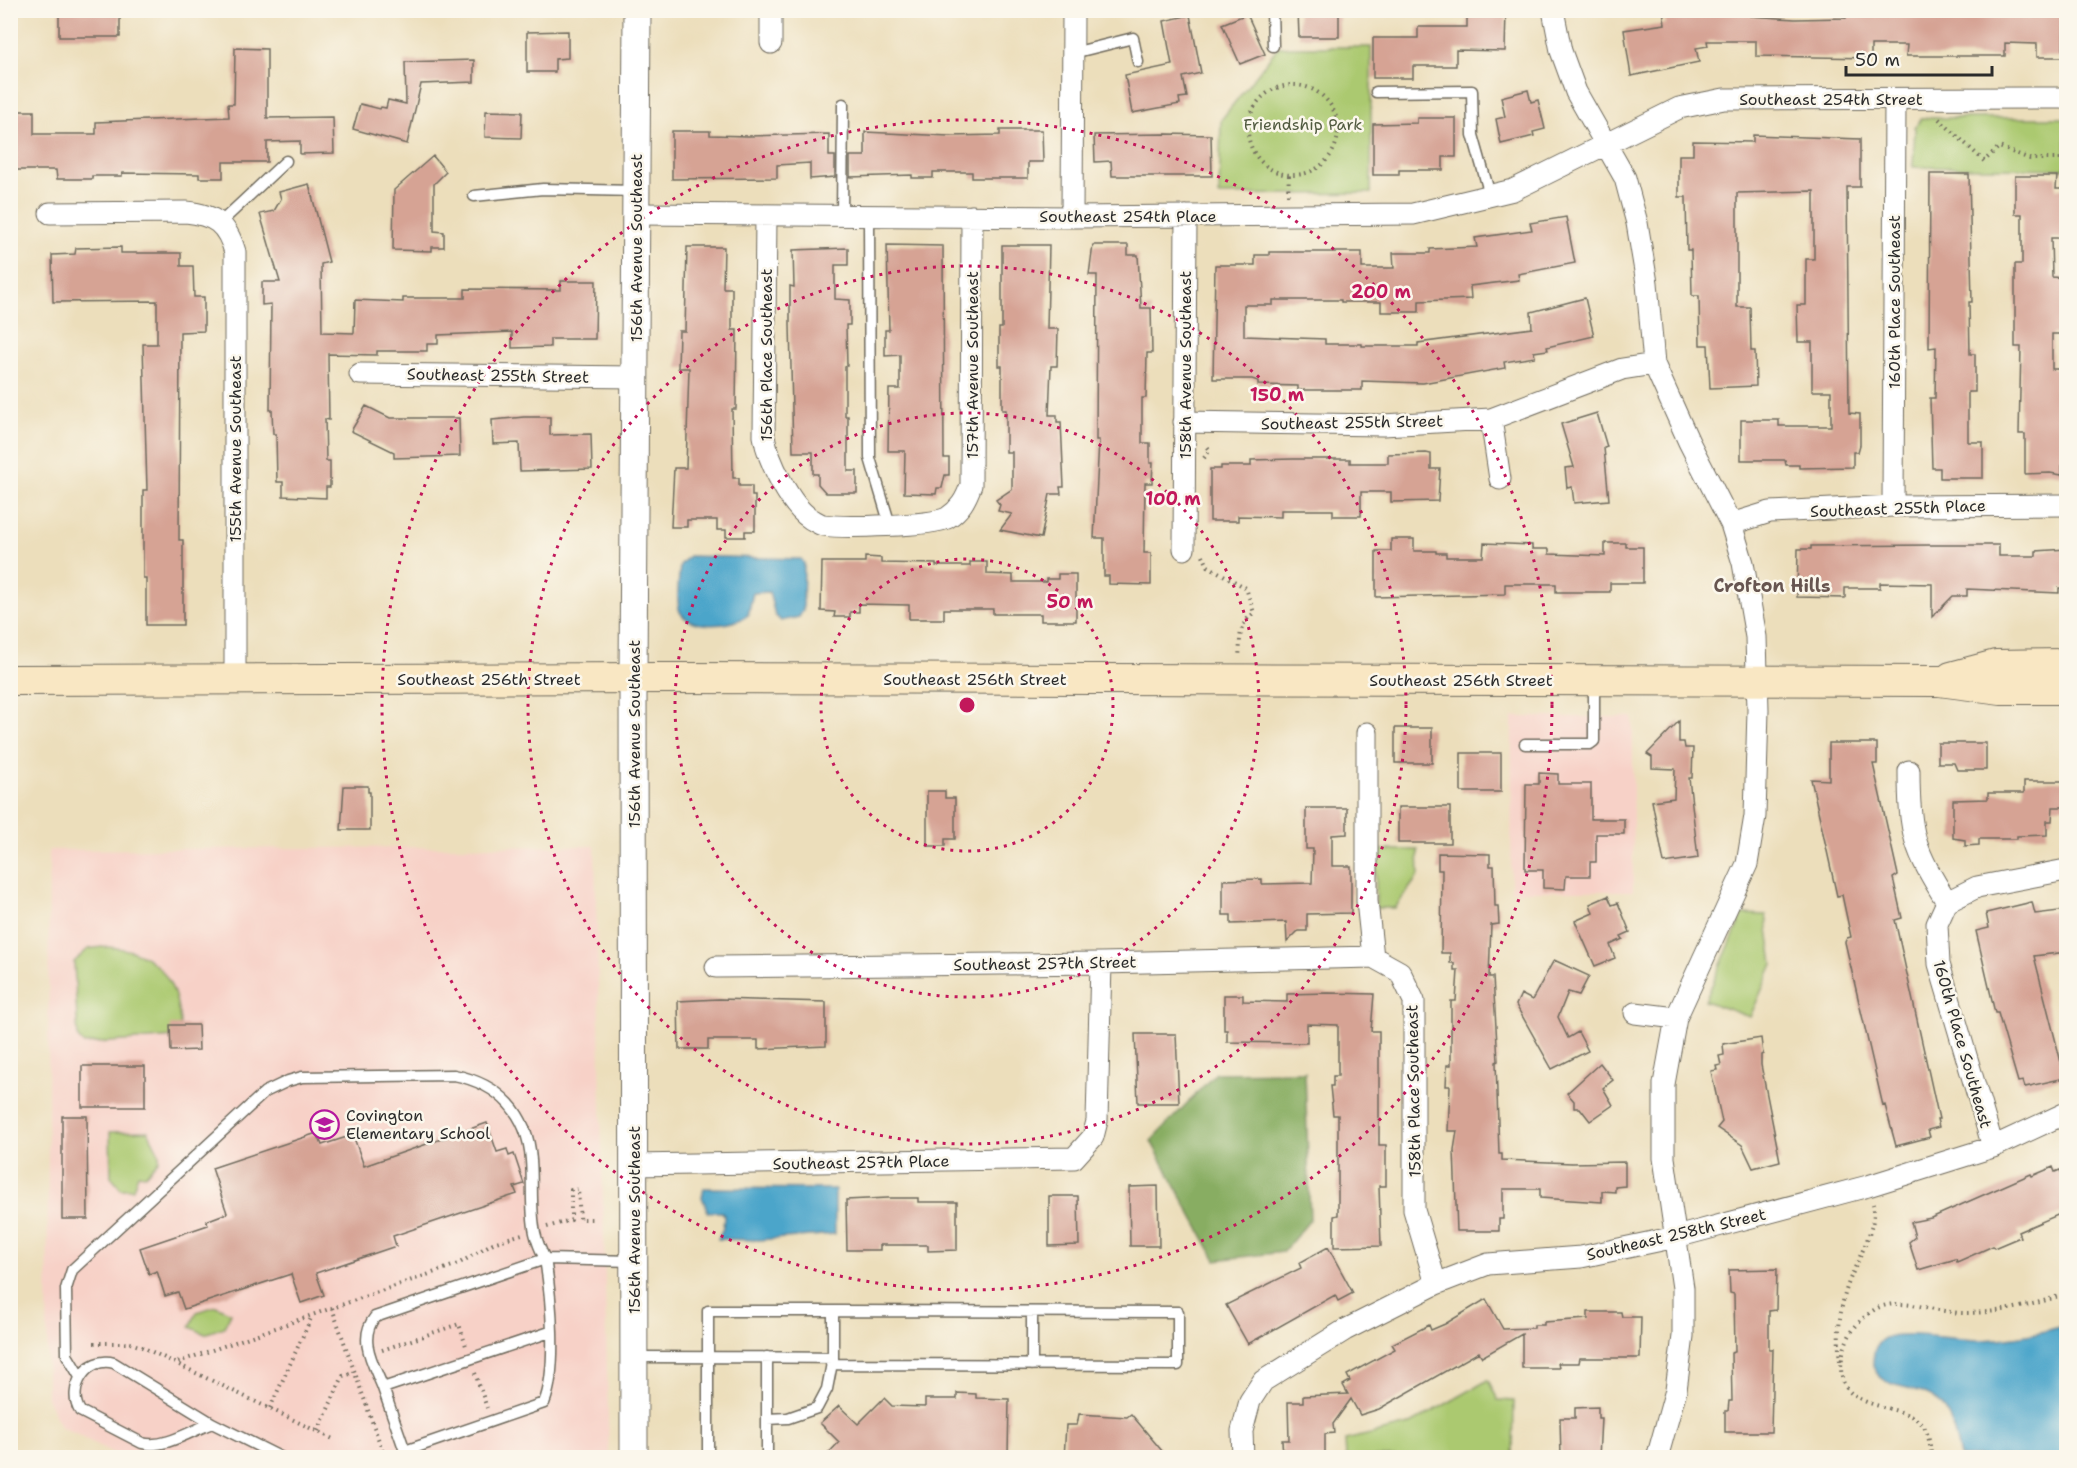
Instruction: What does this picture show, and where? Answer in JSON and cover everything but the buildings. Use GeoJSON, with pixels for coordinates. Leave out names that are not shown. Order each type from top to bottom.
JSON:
{"type":"FeatureCollection","features":[{"type":"Feature","properties":{"kind":"main road","name":"Southeast 256th Street"},"geometry":{"type":"LineString","coordinates":[[1939,681],[1996,665],[2067,664]]}},
{"type":"Feature","properties":{"kind":"main road","name":"Southeast 256th Street"},"geometry":{"type":"LineString","coordinates":[[10,680],[633,678],[1757,680],[1939,681],[2001,689],[2067,690]]}},
{"type":"Feature","properties":{"kind":"street","name":"156th Avenue Southeast"},"geometry":{"type":"LineString","coordinates":[[634,1458],[633,678],[637,10]]}},
{"type":"Feature","properties":{"kind":"street"},"geometry":{"type":"LineString","coordinates":[[771,10],[771,43]]}},
{"type":"Feature","properties":{"kind":"street"},"geometry":{"type":"LineString","coordinates":[[1072,217],[1073,10]]}},
{"type":"Feature","properties":{"kind":"street"},"geometry":{"type":"LineString","coordinates":[[1552,10],[1561,51],[1576,92],[1625,178],[1637,223],[1647,283],[1654,364],[1689,442],[1731,524],[1743,563],[1756,637],[1755,816],[1747,864],[1676,1018],[1664,1084],[1664,1149],[1683,1288],[1683,1336],[1676,1390],[1657,1458]]}},
{"type":"Feature","properties":{"kind":"street","name":"Southeast 254th Street"},"geometry":{"type":"LineString","coordinates":[[1605,145],[1679,108],[1724,99],[2067,98]]}},
{"type":"Feature","properties":{"kind":"street","name":"160th Place Southeast"},"geometry":{"type":"LineString","coordinates":[[1893,506],[1895,99]]}},
{"type":"Feature","properties":{"kind":"street","name":"Southeast 254th Place"},"geometry":{"type":"LineString","coordinates":[[637,202],[766,215],[1072,217],[1413,214],[1513,190],[1605,145]]}},
{"type":"Feature","properties":{"kind":"street"},"geometry":{"type":"LineString","coordinates":[[50,213],[186,212],[204,214],[220,223]]}},
{"type":"Feature","properties":{"kind":"street","name":"156th Place Southeast"},"geometry":{"type":"LineString","coordinates":[[766,215],[764,436],[771,462],[799,508],[809,518],[822,525],[890,525]]}},
{"type":"Feature","properties":{"kind":"street","name":"157th Avenue Southeast"},"geometry":{"type":"LineString","coordinates":[[890,525],[928,525],[945,519],[957,510],[971,485],[972,216]]}},
{"type":"Feature","properties":{"kind":"street","name":"158th Avenue Southeast"},"geometry":{"type":"LineString","coordinates":[[1186,216],[1184,422],[1193,549]]}},
{"type":"Feature","properties":{"kind":"street","name":"155th Avenue Southeast"},"geometry":{"type":"LineString","coordinates":[[220,223],[230,234],[235,252],[235,679]]}},
{"type":"Feature","properties":{"kind":"street","name":"Southeast 255th Street"},"geometry":{"type":"LineString","coordinates":[[1184,422],[1383,425],[1491,419],[1622,369],[1654,364]]}},
{"type":"Feature","properties":{"kind":"street","name":"Southeast 255th Street"},"geometry":{"type":"LineString","coordinates":[[360,374],[636,376]]}},
{"type":"Feature","properties":{"kind":"street"},"geometry":{"type":"LineString","coordinates":[[1491,419],[1500,479]]}},
{"type":"Feature","properties":{"kind":"street","name":"Southeast 255th Place"},"geometry":{"type":"LineString","coordinates":[[1731,524],[1770,512],[1893,506],[2067,505]]}},
{"type":"Feature","properties":{"kind":"street"},"geometry":{"type":"LineString","coordinates":[[1367,733],[1367,901],[1373,957]]}},
{"type":"Feature","properties":{"kind":"street"},"geometry":{"type":"LineString","coordinates":[[1909,771],[1910,819],[1917,849],[1947,902],[1977,887],[2067,870]]}},
{"type":"Feature","properties":{"kind":"street","name":"160th Place Southeast"},"geometry":{"type":"LineString","coordinates":[[1947,902],[1938,924],[1939,964],[1992,1147]]}},
{"type":"Feature","properties":{"kind":"street","name":"Southeast 257th Street"},"geometry":{"type":"LineString","coordinates":[[716,967],[1101,963],[1373,957]]}},
{"type":"Feature","properties":{"kind":"street","name":"158th Place Southeast"},"geometry":{"type":"LineString","coordinates":[[1373,957],[1400,972],[1413,1001],[1414,1210],[1436,1284]]}},
{"type":"Feature","properties":{"kind":"street","name":"Southeast 257th Place"},"geometry":{"type":"LineString","coordinates":[[634,1165],[1074,1158],[1093,1137],[1097,1120],[1101,963]]}},
{"type":"Feature","properties":{"kind":"street"},"geometry":{"type":"LineString","coordinates":[[1635,1013],[1676,1018]]}},
{"type":"Feature","properties":{"kind":"street","name":"Southeast 258th Street"},"geometry":{"type":"LineString","coordinates":[[1242,1458],[1245,1421],[1251,1401],[1263,1381],[1345,1330],[1436,1284],[1488,1264],[1581,1257],[1676,1237],[1868,1186],[1992,1147],[2067,1113]]}},
{"type":"Feature","properties":{"kind":"lane"},"geometry":{"type":"LineString","coordinates":[[1272,10],[1273,45]]}},
{"type":"Feature","properties":{"kind":"lane"},"geometry":{"type":"LineString","coordinates":[[1073,53],[1133,38],[1138,62]]}},
{"type":"Feature","properties":{"kind":"lane"},"geometry":{"type":"LineString","coordinates":[[1376,92],[1472,91],[1473,135],[1490,195]]}},
{"type":"Feature","properties":{"kind":"lane"},"geometry":{"type":"LineString","coordinates":[[842,216],[843,104]]}},
{"type":"Feature","properties":{"kind":"lane"},"geometry":{"type":"LineString","coordinates":[[220,223],[286,161]]}},
{"type":"Feature","properties":{"kind":"lane"},"geometry":{"type":"LineString","coordinates":[[474,196],[543,189],[637,202]]}},
{"type":"Feature","properties":{"kind":"lane"},"geometry":{"type":"LineString","coordinates":[[868,216],[870,458],[890,525]]}},
{"type":"Feature","properties":{"kind":"lane"},"geometry":{"type":"LineString","coordinates":[[1525,744],[1590,744],[1594,741],[1594,680]]}},
{"type":"Feature","properties":{"kind":"lane"},"geometry":{"type":"LineString","coordinates":[[80,1377],[67,1355],[66,1289],[72,1270],[265,1092],[288,1081],[334,1076],[454,1075],[485,1084],[508,1103],[526,1132],[531,1157],[534,1230],[544,1259],[550,1291],[550,1388],[544,1403],[405,1451],[366,1346],[369,1324],[375,1317],[544,1259],[634,1261]]}},
{"type":"Feature","properties":{"kind":"lane"},"geometry":{"type":"LineString","coordinates":[[634,1357],[708,1357],[767,1357],[832,1361],[1032,1365],[1178,1365],[1178,1312],[708,1311],[708,1357],[708,1458]]}},
{"type":"Feature","properties":{"kind":"lane"},"geometry":{"type":"LineString","coordinates":[[767,1419],[788,1418],[817,1408],[828,1389],[832,1361],[833,1311]]}},
{"type":"Feature","properties":{"kind":"lane"},"geometry":{"type":"LineString","coordinates":[[1032,1312],[1032,1365]]}},
{"type":"Feature","properties":{"kind":"lane"},"geometry":{"type":"LineString","coordinates":[[383,1388],[550,1332]]}},
{"type":"Feature","properties":{"kind":"lane"},"geometry":{"type":"LineString","coordinates":[[767,1357],[767,1458]]}},
{"type":"Feature","properties":{"kind":"lane"},"geometry":{"type":"LineString","coordinates":[[212,1423],[151,1445],[142,1443],[80,1411],[75,1394],[80,1377],[99,1362],[114,1363],[212,1423],[282,1458]]}},
{"type":"Feature","properties":{"kind":"path"},"geometry":{"type":"LineString","coordinates":[[1296,84],[1313,89],[1327,100],[1336,116],[1338,134],[1333,151],[1322,165],[1307,173],[1289,175],[1272,171],[1258,160],[1249,144],[1247,126],[1252,109],[1263,95],[1278,87],[1296,84]]}},
{"type":"Feature","properties":{"kind":"path"},"geometry":{"type":"LineString","coordinates":[[1934,114],[1984,161],[1999,147],[2031,159],[2067,159]]}},
{"type":"Feature","properties":{"kind":"path"},"geometry":{"type":"LineString","coordinates":[[1184,422],[1210,450],[1203,459]]}},
{"type":"Feature","properties":{"kind":"path"},"geometry":{"type":"LineString","coordinates":[[1193,549],[1208,566],[1246,588],[1254,613],[1244,621],[1241,628],[1238,679]]}},
{"type":"Feature","properties":{"kind":"path"},"geometry":{"type":"LineString","coordinates":[[1868,1186],[1876,1215],[1853,1271],[1842,1308],[1838,1344],[1840,1365],[1844,1379],[1858,1398],[1913,1417],[1923,1425],[1932,1458]]}},
{"type":"Feature","properties":{"kind":"path"},"geometry":{"type":"LineString","coordinates":[[178,1362],[458,1264],[493,1243],[572,1220],[571,1190],[578,1189],[580,1219],[594,1219]]}},
{"type":"Feature","properties":{"kind":"path"},"geometry":{"type":"LineString","coordinates":[[1840,1365],[1845,1347],[1856,1325],[1878,1308],[1903,1305],[1946,1313],[1996,1311],[2067,1293]]}},
{"type":"Feature","properties":{"kind":"path"},"geometry":{"type":"LineString","coordinates":[[332,1308],[385,1458]]}},
{"type":"Feature","properties":{"kind":"path"},"geometry":{"type":"LineString","coordinates":[[270,1408],[312,1315]]}},
{"type":"Feature","properties":{"kind":"path"},"geometry":{"type":"LineString","coordinates":[[94,1343],[130,1343],[178,1362],[333,1439]]}},
{"type":"Feature","properties":{"kind":"path"},"geometry":{"type":"LineString","coordinates":[[318,1431],[343,1376],[354,1372]]}},
{"type":"Feature","properties":{"kind":"shaded area"},"geometry":{"type":"Polygon","coordinates":[[[1512,717],[1633,717],[1633,891],[1511,891],[1512,717]]]}},
{"type":"Feature","properties":{"kind":"shaded area","name":"Covington Elementary School"},"geometry":{"type":"Polygon","coordinates":[[[595,846],[609,1457],[121,1457],[60,1426],[47,1397],[49,850],[595,846]]]}},
{"type":"Feature","properties":{"kind":"green space","name":"Friendship Park"},"geometry":{"type":"Polygon","coordinates":[[[1278,47],[1371,47],[1371,193],[1219,195],[1221,120],[1278,47]]]}},
{"type":"Feature","properties":{"kind":"green space"},"geometry":{"type":"Polygon","coordinates":[[[1921,118],[2066,118],[2066,169],[1913,167],[1915,128],[1921,118]]]}},
{"type":"Feature","properties":{"kind":"green space"},"geometry":{"type":"Polygon","coordinates":[[[1376,850],[1418,850],[1419,875],[1395,908],[1376,908],[1376,850]]]}},
{"type":"Feature","properties":{"kind":"green space"},"geometry":{"type":"Polygon","coordinates":[[[1743,914],[1766,915],[1773,964],[1750,1017],[1705,1001],[1743,914]]]}},
{"type":"Feature","properties":{"kind":"green space"},"geometry":{"type":"Polygon","coordinates":[[[102,947],[130,951],[153,962],[162,971],[169,982],[178,1009],[180,1027],[176,1037],[84,1044],[78,1038],[74,962],[88,949],[102,947]]]}},
{"type":"Feature","properties":{"kind":"green space"},"geometry":{"type":"Polygon","coordinates":[[[1305,1072],[1310,1220],[1283,1252],[1216,1260],[1151,1141],[1216,1073],[1305,1072]]]}},
{"type":"Feature","properties":{"kind":"green space"},"geometry":{"type":"Polygon","coordinates":[[[148,1131],[159,1153],[159,1160],[145,1175],[138,1174],[133,1189],[121,1189],[111,1177],[110,1132],[148,1131]]]}},
{"type":"Feature","properties":{"kind":"green space"},"geometry":{"type":"Polygon","coordinates":[[[216,1306],[231,1313],[224,1327],[205,1334],[190,1327],[197,1312],[216,1306]]]}},
{"type":"Feature","properties":{"kind":"green space"},"geometry":{"type":"Polygon","coordinates":[[[1488,1380],[1498,1400],[1514,1401],[1513,1457],[1346,1457],[1345,1440],[1409,1425],[1488,1380]]]}},
{"type":"Feature","properties":{"kind":"water"},"geometry":{"type":"Polygon","coordinates":[[[689,556],[801,559],[804,563],[803,610],[799,617],[781,621],[775,615],[769,592],[753,593],[748,615],[741,619],[710,625],[690,621],[679,609],[678,599],[680,565],[689,556]]]}},
{"type":"Feature","properties":{"kind":"water"},"geometry":{"type":"Polygon","coordinates":[[[704,1188],[835,1189],[835,1234],[759,1240],[718,1239],[723,1228],[724,1215],[722,1212],[708,1212],[702,1197],[704,1188]]]}},
{"type":"Feature","properties":{"kind":"water"},"geometry":{"type":"Polygon","coordinates":[[[2066,1325],[2066,1457],[1960,1457],[1950,1420],[1938,1401],[1922,1392],[1885,1380],[1873,1366],[1878,1343],[1893,1336],[1992,1339],[2024,1336],[2066,1325]]]}},
{"type":"Feature","properties":{"kind":"place","name":"Covington Elementary School"},"geometry":{"type":"Point","coordinates":[325,1124]}},
{"type":"Feature","properties":{"kind":"district","name":"Crofton Hills"},"geometry":{"type":"Point","coordinates":[1772,586]}}]}
